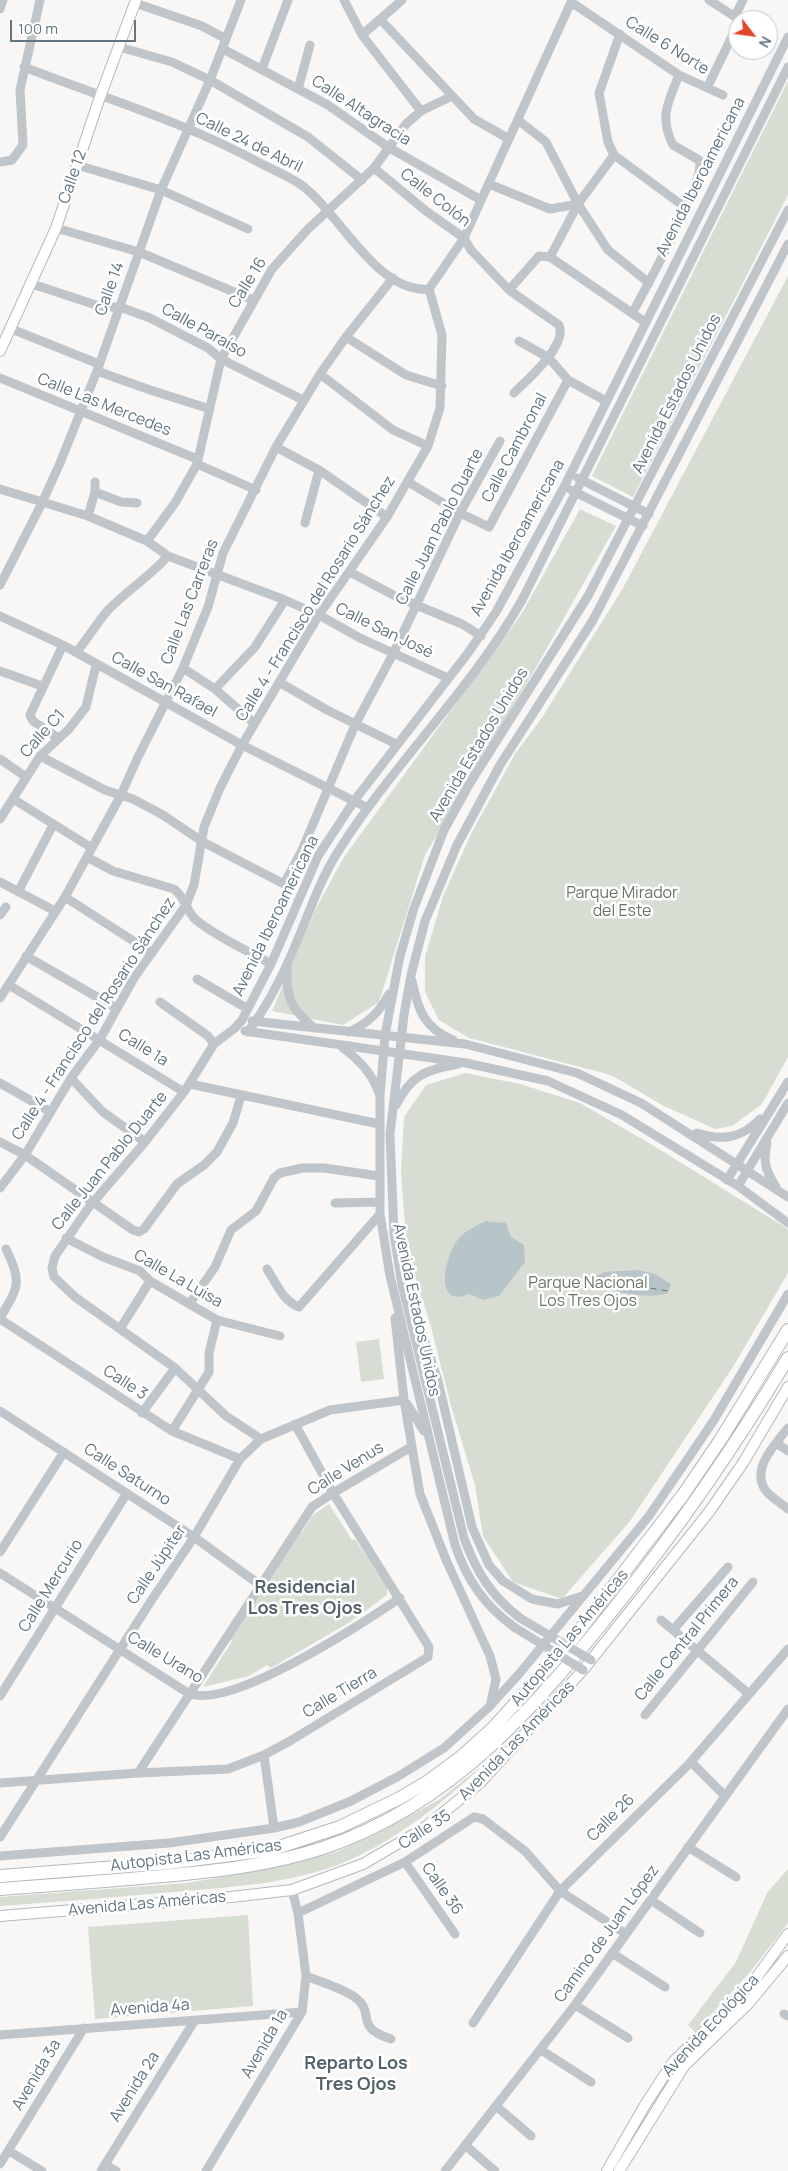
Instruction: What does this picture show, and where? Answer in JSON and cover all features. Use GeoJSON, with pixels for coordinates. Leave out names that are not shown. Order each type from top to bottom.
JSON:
{"type":"FeatureCollection","features":[{"type":"Feature","properties":{"kind":"highway","name":"Autopista Las Américas"},"geometry":{"type":"LineString","coordinates":[[0,1876],[168,1863],[270,1850],[340,1827],[400,1798],[427,1782],[462,1756],[492,1729],[566,1648],[683,1495],[721,1439],[788,1330]]}},
{"type":"Feature","properties":{"kind":"highway","name":"Autopista Las Américas"},"geometry":{"type":"LineString","coordinates":[[0,1889],[212,1872],[269,1862],[347,1839],[393,1817],[436,1792],[469,1767],[502,1737],[593,1635],[658,1553],[717,1471],[788,1358]]}},
{"type":"Feature","properties":{"kind":"main road","name":"Calle 12"},"geometry":{"type":"LineString","coordinates":[[0,351],[29,283],[56,228],[100,96],[136,2]]}},
{"type":"Feature","properties":{"kind":"main road","name":"Avenida Las Américas"},"geometry":{"type":"LineString","coordinates":[[0,1916],[231,1898],[292,1890],[354,1868],[410,1837],[447,1811],[481,1782],[584,1670],[688,1541],[742,1463],[788,1387]]}},
{"type":"Feature","properties":{"kind":"main road","name":"Avenida Ecológica"},"geometry":{"type":"LineString","coordinates":[[607,2171],[654,2090],[673,2062],[751,1985],[788,1934]]}},
{"type":"Feature","properties":{"kind":"main road","name":"Avenida Ecológica"},"geometry":{"type":"LineString","coordinates":[[619,2171],[684,2066],[748,2004],[786,1962]]}},
{"type":"Feature","properties":{"kind":"street"},"geometry":{"type":"LineString","coordinates":[[0,9],[3,0]]}},
{"type":"Feature","properties":{"kind":"street"},"geometry":{"type":"LineString","coordinates":[[0,162],[12,160],[23,145],[20,90],[40,0]]}},
{"type":"Feature","properties":{"kind":"street","name":"Calle 14"},"geometry":{"type":"LineString","coordinates":[[0,585],[42,503],[80,412],[120,307],[160,190],[210,80],[241,0]]}},
{"type":"Feature","properties":{"kind":"street"},"geometry":{"type":"LineString","coordinates":[[262,69],[288,0]]}},
{"type":"Feature","properties":{"kind":"street"},"geometry":{"type":"LineString","coordinates":[[344,0],[362,35],[421,111]]}},
{"type":"Feature","properties":{"kind":"street"},"geometry":{"type":"LineString","coordinates":[[362,35],[402,0]]}},
{"type":"Feature","properties":{"kind":"street"},"geometry":{"type":"LineString","coordinates":[[709,0],[728,13]]}},
{"type":"Feature","properties":{"kind":"street"},"geometry":{"type":"LineString","coordinates":[[429,289],[464,238],[572,1]]}},
{"type":"Feature","properties":{"kind":"street","name":"Calle 6 Norte"},"geometry":{"type":"LineString","coordinates":[[572,1],[679,74],[724,95]]}},
{"type":"Feature","properties":{"kind":"street"},"geometry":{"type":"LineString","coordinates":[[136,2],[202,26],[226,39]]}},
{"type":"Feature","properties":{"kind":"street"},"geometry":{"type":"LineString","coordinates":[[381,20],[474,119],[508,139]]}},
{"type":"Feature","properties":{"kind":"street"},"geometry":{"type":"LineString","coordinates":[[620,34],[600,93],[608,142],[614,155],[686,208]]}},
{"type":"Feature","properties":{"kind":"street","name":"Avenida Iberoamericana"},"geometry":{"type":"LineString","coordinates":[[235,1028],[242,1020],[271,964],[318,856],[354,801],[396,744],[481,636],[508,592],[571,474],[788,37]]}},
{"type":"Feature","properties":{"kind":"street"},"geometry":{"type":"LineString","coordinates":[[707,88],[728,42]]}},
{"type":"Feature","properties":{"kind":"street"},"geometry":{"type":"LineString","coordinates":[[298,88],[310,45]]}},
{"type":"Feature","properties":{"kind":"street"},"geometry":{"type":"LineString","coordinates":[[119,47],[172,62],[210,80],[308,137],[362,180]]}},
{"type":"Feature","properties":{"kind":"street","name":"Calle Altagracia"},"geometry":{"type":"LineString","coordinates":[[223,49],[328,105],[388,147],[481,200]]}},
{"type":"Feature","properties":{"kind":"street","name":"Calle 24 de Abril"},"geometry":{"type":"LineString","coordinates":[[24,67],[100,96],[150,112],[237,150],[300,184],[328,212],[356,245],[393,278],[417,290],[429,289]]}},
{"type":"Feature","properties":{"kind":"street","name":"Avenida Iberoamericana"},"geometry":{"type":"LineString","coordinates":[[248,1032],[256,1022],[287,964],[324,875],[368,808],[497,641],[522,600],[788,67]]}},
{"type":"Feature","properties":{"kind":"street"},"geometry":{"type":"LineString","coordinates":[[632,312],[649,283],[699,177],[700,163],[673,146],[665,121],[668,102],[679,74]]}},
{"type":"Feature","properties":{"kind":"street","name":"Calle 16"},"geometry":{"type":"LineString","coordinates":[[147,541],[175,503],[197,462],[221,359],[253,300],[285,254],[308,229],[374,168],[406,124],[421,111],[452,96]]}},
{"type":"Feature","properties":{"kind":"street"},"geometry":{"type":"LineString","coordinates":[[518,120],[546,142],[578,204],[608,250],[649,283]]}},
{"type":"Feature","properties":{"kind":"street"},"geometry":{"type":"LineString","coordinates":[[550,257],[578,204],[614,155]]}},
{"type":"Feature","properties":{"kind":"street"},"geometry":{"type":"LineString","coordinates":[[77,165],[160,190],[248,229]]}},
{"type":"Feature","properties":{"kind":"street","name":"Calle Colón"},"geometry":{"type":"LineString","coordinates":[[374,168],[426,211],[464,238],[471,250],[509,290],[559,325],[561,334],[549,358]]}},
{"type":"Feature","properties":{"kind":"street"},"geometry":{"type":"LineString","coordinates":[[489,184],[550,209],[578,204]]}},
{"type":"Feature","properties":{"kind":"street","name":"Avenida Estados Unidos"},"geometry":{"type":"LineString","coordinates":[[584,1670],[496,1615],[471,1583],[455,1545],[390,1276],[380,1214],[379,1124],[385,1035],[393,985],[414,908],[444,830],[470,783],[588,596],[636,507],[788,210]]}},
{"type":"Feature","properties":{"kind":"street"},"geometry":{"type":"LineString","coordinates":[[56,228],[139,252],[253,300]]}},
{"type":"Feature","properties":{"kind":"street","name":"Avenida Estados Unidos"},"geometry":{"type":"LineString","coordinates":[[592,1660],[520,1618],[489,1590],[471,1558],[464,1538],[398,1264],[391,1179],[390,1134],[402,1037],[412,975],[426,921],[457,845],[500,765],[593,620],[788,244]]}},
{"type":"Feature","properties":{"kind":"street"},"geometry":{"type":"LineString","coordinates":[[509,290],[539,256],[550,257],[645,322]]}},
{"type":"Feature","properties":{"kind":"street","name":"Calle Las Carreras"},"geometry":{"type":"LineString","coordinates":[[3,991],[64,897],[121,796],[183,668],[218,575],[223,553],[276,447],[320,374],[346,337],[393,278]]}},
{"type":"Feature","properties":{"kind":"street","name":"Calle Paraíso"},"geometry":{"type":"LineString","coordinates":[[29,283],[102,307],[120,307],[150,318],[191,338],[221,359],[303,400]]}},
{"type":"Feature","properties":{"kind":"street","name":"Calle 4 - Francisco del Rosario Sánchez"},"geometry":{"type":"LineString","coordinates":[[0,1188],[25,1155],[49,1111],[100,1039],[116,1008],[186,905],[194,885],[203,842],[204,827],[220,788],[242,745],[319,615],[387,517],[428,446],[440,408],[442,386],[442,335],[429,289]]}},
{"type":"Feature","properties":{"kind":"street"},"geometry":{"type":"LineString","coordinates":[[9,328],[142,388],[210,409]]}},
{"type":"Feature","properties":{"kind":"street"},"geometry":{"type":"LineString","coordinates":[[346,337],[406,375],[442,386]]}},
{"type":"Feature","properties":{"kind":"street"},"geometry":{"type":"LineString","coordinates":[[519,342],[549,358],[568,380],[606,401]]}},
{"type":"Feature","properties":{"kind":"street"},"geometry":{"type":"LineString","coordinates":[[514,393],[549,358]]}},
{"type":"Feature","properties":{"kind":"street"},"geometry":{"type":"LineString","coordinates":[[320,374],[393,430],[428,446]]}},
{"type":"Feature","properties":{"kind":"street","name":"Calle Las Mercedes"},"geometry":{"type":"LineString","coordinates":[[0,378],[197,462],[256,490]]}},
{"type":"Feature","properties":{"kind":"street","name":"Calle Cambronal"},"geometry":{"type":"LineString","coordinates":[[460,513],[487,528],[491,526],[568,380]]}},
{"type":"Feature","properties":{"kind":"street","name":"Calle Juan Pablo Duarte"},"geometry":{"type":"LineString","coordinates":[[203,842],[284,884],[302,850],[355,725],[417,606],[460,513],[500,441]]}},
{"type":"Feature","properties":{"kind":"street"},"geometry":{"type":"LineString","coordinates":[[276,447],[319,470],[387,517]]}},
{"type":"Feature","properties":{"kind":"street"},"geometry":{"type":"LineString","coordinates":[[305,523],[319,470]]}},
{"type":"Feature","properties":{"kind":"street"},"geometry":{"type":"LineString","coordinates":[[571,474],[649,514]]}},
{"type":"Feature","properties":{"kind":"street"},"geometry":{"type":"LineString","coordinates":[[88,516],[95,492],[95,482]]}},
{"type":"Feature","properties":{"kind":"street"},"geometry":{"type":"LineString","coordinates":[[408,482],[460,513]]}},
{"type":"Feature","properties":{"kind":"street"},"geometry":{"type":"LineString","coordinates":[[564,487],[643,526]]}},
{"type":"Feature","properties":{"kind":"street","name":"Calle San José"},"geometry":{"type":"LineString","coordinates":[[0,489],[88,516],[147,541],[168,556],[286,600],[393,654],[448,678]]}},
{"type":"Feature","properties":{"kind":"street"},"geometry":{"type":"LineString","coordinates":[[95,492],[121,502],[136,503]]}},
{"type":"Feature","properties":{"kind":"street"},"geometry":{"type":"LineString","coordinates":[[75,651],[108,610],[132,588],[148,578],[168,556]]}},
{"type":"Feature","properties":{"kind":"street"},"geometry":{"type":"LineString","coordinates":[[350,572],[417,606],[462,624],[481,636]]}},
{"type":"Feature","properties":{"kind":"street"},"geometry":{"type":"LineString","coordinates":[[215,689],[255,647],[286,600]]}},
{"type":"Feature","properties":{"kind":"street","name":"Calle San Rafael"},"geometry":{"type":"LineString","coordinates":[[0,616],[75,651],[242,745],[368,808]]}},
{"type":"Feature","properties":{"kind":"street"},"geometry":{"type":"LineString","coordinates":[[58,738],[33,721],[30,715],[42,686],[63,645]]}},
{"type":"Feature","properties":{"kind":"street","name":"Calle C1"},"geometry":{"type":"LineString","coordinates":[[0,819],[40,756],[70,729],[86,707],[96,664]]}},
{"type":"Feature","properties":{"kind":"street"},"geometry":{"type":"LineString","coordinates":[[183,668],[215,689],[254,723]]}},
{"type":"Feature","properties":{"kind":"street"},"geometry":{"type":"LineString","coordinates":[[0,671],[42,686]]}},
{"type":"Feature","properties":{"kind":"street"},"geometry":{"type":"LineString","coordinates":[[279,682],[355,725],[396,744]]}},
{"type":"Feature","properties":{"kind":"street"},"geometry":{"type":"LineString","coordinates":[[40,756],[104,790],[133,798],[164,815],[203,842]]}},
{"type":"Feature","properties":{"kind":"street"},"geometry":{"type":"LineString","coordinates":[[0,758],[26,777]]}},
{"type":"Feature","properties":{"kind":"street"},"geometry":{"type":"LineString","coordinates":[[13,799],[92,848]]}},
{"type":"Feature","properties":{"kind":"street"},"geometry":{"type":"LineString","coordinates":[[18,892],[53,825]]}},
{"type":"Feature","properties":{"kind":"street"},"geometry":{"type":"LineString","coordinates":[[87,857],[113,871],[174,889],[181,894],[190,914],[207,929],[271,964]]}},
{"type":"Feature","properties":{"kind":"street"},"geometry":{"type":"LineString","coordinates":[[0,882],[55,911]]}},
{"type":"Feature","properties":{"kind":"street"},"geometry":{"type":"LineString","coordinates":[[64,897],[152,953]]}},
{"type":"Feature","properties":{"kind":"street"},"geometry":{"type":"LineString","coordinates":[[0,915],[6,908]]}},
{"type":"Feature","properties":{"kind":"street"},"geometry":{"type":"LineString","coordinates":[[26,956],[116,1008]]}},
{"type":"Feature","properties":{"kind":"street"},"geometry":{"type":"LineString","coordinates":[[287,964],[286,987],[291,1004],[314,1028]]}},
{"type":"Feature","properties":{"kind":"street"},"geometry":{"type":"LineString","coordinates":[[412,975],[417,1007],[428,1024],[444,1036],[465,1044],[577,1073],[641,1103],[788,1197]]}},
{"type":"Feature","properties":{"kind":"street"},"geometry":{"type":"LineString","coordinates":[[197,979],[248,1009]]}},
{"type":"Feature","properties":{"kind":"street"},"geometry":{"type":"LineString","coordinates":[[349,1032],[364,1024],[381,1010],[393,985]]}},
{"type":"Feature","properties":{"kind":"street","name":"Calle 1a"},"geometry":{"type":"LineString","coordinates":[[3,991],[100,1039],[187,1088],[241,1096],[379,1124]]}},
{"type":"Feature","properties":{"kind":"street"},"geometry":{"type":"LineString","coordinates":[[160,1002],[208,1036],[214,1044]]}},
{"type":"Feature","properties":{"kind":"street"},"geometry":{"type":"LineString","coordinates":[[242,1020],[465,1044]]}},
{"type":"Feature","properties":{"kind":"street"},"geometry":{"type":"LineString","coordinates":[[235,1028],[248,1032],[340,1046],[466,1063],[548,1081],[583,1095],[622,1115],[738,1186],[788,1223]]}},
{"type":"Feature","properties":{"kind":"street","name":"Calle Juan Pablo Duarte"},"geometry":{"type":"LineString","coordinates":[[235,1028],[214,1044],[187,1088],[145,1142],[93,1202],[66,1238],[55,1256],[52,1268],[54,1277],[75,1297],[175,1368],[200,1389],[226,1416],[261,1439]]}},
{"type":"Feature","properties":{"kind":"street"},"geometry":{"type":"LineString","coordinates":[[340,1046],[356,1057],[368,1070],[380,1096]]}},
{"type":"Feature","properties":{"kind":"street"},"geometry":{"type":"LineString","coordinates":[[393,1112],[403,1091],[418,1075],[428,1069],[466,1063]]}},
{"type":"Feature","properties":{"kind":"street"},"geometry":{"type":"LineString","coordinates":[[71,1078],[103,1112],[145,1142]]}},
{"type":"Feature","properties":{"kind":"street"},"geometry":{"type":"LineString","coordinates":[[727,1180],[788,1082]]}},
{"type":"Feature","properties":{"kind":"street"},"geometry":{"type":"LineString","coordinates":[[0,1083],[49,1111]]}},
{"type":"Feature","properties":{"kind":"street"},"geometry":{"type":"LineString","coordinates":[[0,1142],[25,1155],[133,1230],[139,1232],[144,1229],[176,1184],[204,1165],[217,1152],[233,1123],[241,1096]]}},
{"type":"Feature","properties":{"kind":"street"},"geometry":{"type":"LineString","coordinates":[[738,1186],[788,1103]]}},
{"type":"Feature","properties":{"kind":"street"},"geometry":{"type":"LineString","coordinates":[[684,1129],[713,1138],[737,1136],[754,1126],[774,1105]]}},
{"type":"Feature","properties":{"kind":"street"},"geometry":{"type":"LineString","coordinates":[[776,1121],[768,1140],[764,1160],[768,1174],[779,1191]]}},
{"type":"Feature","properties":{"kind":"street"},"geometry":{"type":"LineString","coordinates":[[190,1304],[215,1268],[232,1230],[256,1211],[274,1178],[280,1173],[302,1168],[317,1168],[379,1176]]}},
{"type":"Feature","properties":{"kind":"street"},"geometry":{"type":"LineString","coordinates":[[335,1203],[380,1202]]}},
{"type":"Feature","properties":{"kind":"street"},"geometry":{"type":"LineString","coordinates":[[267,1269],[283,1295],[293,1305],[299,1307],[380,1214]]}},
{"type":"Feature","properties":{"kind":"street","name":"Calle La Luisa"},"geometry":{"type":"LineString","coordinates":[[66,1238],[103,1257],[140,1271],[150,1281],[217,1320],[280,1336]]}},
{"type":"Feature","properties":{"kind":"street"},"geometry":{"type":"LineString","coordinates":[[0,1319],[13,1295],[18,1278],[6,1249]]}},
{"type":"Feature","properties":{"kind":"street"},"geometry":{"type":"LineString","coordinates":[[398,1264],[438,1381],[472,1527],[486,1559],[503,1582],[532,1599],[558,1604],[584,1595]]}},
{"type":"Feature","properties":{"kind":"street"},"geometry":{"type":"LineString","coordinates":[[390,1276],[404,1400],[411,1447],[424,1506],[494,1669],[496,1687],[489,1707]]}},
{"type":"Feature","properties":{"kind":"street"},"geometry":{"type":"LineString","coordinates":[[120,1329],[150,1281]]}},
{"type":"Feature","properties":{"kind":"street"},"geometry":{"type":"LineString","coordinates":[[0,1856],[168,1843],[274,1828],[323,1813],[397,1778],[444,1748],[489,1707],[649,1516],[704,1436],[788,1294]]}},
{"type":"Feature","properties":{"kind":"street"},"geometry":{"type":"LineString","coordinates":[[774,1319],[788,1302]]}},
{"type":"Feature","properties":{"kind":"street","name":"Calle 3"},"geometry":{"type":"LineString","coordinates":[[0,1319],[172,1431],[240,1459]]}},
{"type":"Feature","properties":{"kind":"street"},"geometry":{"type":"LineString","coordinates":[[172,1431],[209,1372],[209,1353],[217,1320]]}},
{"type":"Feature","properties":{"kind":"street"},"geometry":{"type":"LineString","coordinates":[[142,1413],[175,1368]]}},
{"type":"Feature","properties":{"kind":"street"},"geometry":{"type":"LineString","coordinates":[[404,1400],[429,1440]]}},
{"type":"Feature","properties":{"kind":"street","name":"Calle Júpiter"},"geometry":{"type":"LineString","coordinates":[[0,1837],[194,1537],[240,1459],[261,1439],[330,1410],[404,1400]]}},
{"type":"Feature","properties":{"kind":"street","name":"Calle Saturno"},"geometry":{"type":"LineString","coordinates":[[0,1412],[128,1493],[260,1584]]}},
{"type":"Feature","properties":{"kind":"street","name":"Calle Tierra"},"geometry":{"type":"LineString","coordinates":[[0,1782],[138,1772],[228,1769],[264,1755],[428,1657],[430,1647],[333,1492],[295,1424]]}},
{"type":"Feature","properties":{"kind":"street"},"geometry":{"type":"LineString","coordinates":[[788,1428],[767,1457],[761,1472],[762,1484],[771,1496],[788,1509]]}},
{"type":"Feature","properties":{"kind":"street"},"geometry":{"type":"LineString","coordinates":[[776,1443],[788,1451]]}},
{"type":"Feature","properties":{"kind":"street","name":"Calle Venus"},"geometry":{"type":"LineString","coordinates":[[138,1772],[188,1693],[312,1507],[333,1492],[411,1447]]}},
{"type":"Feature","properties":{"kind":"street"},"geometry":{"type":"LineString","coordinates":[[0,1552],[64,1452]]}},
{"type":"Feature","properties":{"kind":"street","name":"Calle Mercurio"},"geometry":{"type":"LineString","coordinates":[[0,1696],[128,1493]]}},
{"type":"Feature","properties":{"kind":"street"},"geometry":{"type":"LineString","coordinates":[[673,1630],[728,1567]]}},
{"type":"Feature","properties":{"kind":"street","name":"Calle Urano"},"geometry":{"type":"LineString","coordinates":[[0,1573],[195,1696],[210,1696],[257,1682],[318,1649],[400,1598]]}},
{"type":"Feature","properties":{"kind":"street","name":"Calle Central Primera"},"geometry":{"type":"LineString","coordinates":[[645,1715],[753,1582]]}},
{"type":"Feature","properties":{"kind":"street"},"geometry":{"type":"LineString","coordinates":[[661,1620],[749,1694]]}},
{"type":"Feature","properties":{"kind":"street","name":"Calle 26"},"geometry":{"type":"LineString","coordinates":[[473,2023],[560,1891],[690,1762],[788,1649]]}},
{"type":"Feature","properties":{"kind":"street","name":"Camino de Juan López"},"geometry":{"type":"LineString","coordinates":[[445,2171],[575,2005],[724,1795],[788,1710]]}},
{"type":"Feature","properties":{"kind":"street"},"geometry":{"type":"LineString","coordinates":[[264,1755],[274,1828]]}},
{"type":"Feature","properties":{"kind":"street"},"geometry":{"type":"LineString","coordinates":[[690,1762],[724,1795]]}},
{"type":"Feature","properties":{"kind":"street","name":"Calle 35"},"geometry":{"type":"LineString","coordinates":[[298,1914],[404,1862],[474,1817],[482,1818],[525,1851],[560,1891],[626,1934]]}},
{"type":"Feature","properties":{"kind":"street"},"geometry":{"type":"LineString","coordinates":[[688,1847],[736,1877]]}},
{"type":"Feature","properties":{"kind":"street","name":"Calle 36"},"geometry":{"type":"LineString","coordinates":[[404,1862],[455,1934]]}},
{"type":"Feature","properties":{"kind":"street","name":"Avenida 1a"},"geometry":{"type":"LineString","coordinates":[[206,2171],[302,2012],[306,1976],[298,1914],[292,1890]]}},
{"type":"Feature","properties":{"kind":"street"},"geometry":{"type":"LineString","coordinates":[[651,1900],[700,1933]]}},
{"type":"Feature","properties":{"kind":"street"},"geometry":{"type":"LineString","coordinates":[[612,1953],[665,1987]]}},
{"type":"Feature","properties":{"kind":"street"},"geometry":{"type":"LineString","coordinates":[[306,1976],[355,1997],[362,2004],[371,2030],[375,2034],[391,2039]]}},
{"type":"Feature","properties":{"kind":"street"},"geometry":{"type":"LineString","coordinates":[[575,2005],[628,2038]]}},
{"type":"Feature","properties":{"kind":"street","name":"Avenida 4a"},"geometry":{"type":"LineString","coordinates":[[0,2035],[302,2012]]}},
{"type":"Feature","properties":{"kind":"street","name":"Avenida 2a"},"geometry":{"type":"LineString","coordinates":[[103,2168],[195,2020]]}},
{"type":"Feature","properties":{"kind":"street","name":"Avenida 3a"},"geometry":{"type":"LineString","coordinates":[[0,2164],[84,2028]]}},
{"type":"Feature","properties":{"kind":"street"},"geometry":{"type":"LineString","coordinates":[[541,2050],[591,2082]]}},
{"type":"Feature","properties":{"kind":"street"},"geometry":{"type":"LineString","coordinates":[[496,2106],[531,2136]]}},
{"type":"Feature","properties":{"kind":"street"},"geometry":{"type":"LineString","coordinates":[[465,2145],[495,2171]]}},
{"type":"Feature","properties":{"kind":"street"},"geometry":{"type":"LineString","coordinates":[[9,2151],[42,2171]]}},
{"type":"Feature","properties":{"kind":"street"},"geometry":{"type":"LineString","coordinates":[[103,2168],[116,2171]]}},
{"type":"Feature","properties":{"kind":"green space"},"geometry":{"type":"Polygon","coordinates":[[[788,81],[788,195],[633,497],[592,476],[788,81]]]}},
{"type":"Feature","properties":{"kind":"green space","name":"Parque Mirador del Este"},"geometry":{"type":"Polygon","coordinates":[[[788,276],[788,1057],[762,1104],[732,1126],[715,1129],[662,1105],[611,1075],[469,1038],[439,1020],[425,992],[425,957],[443,896],[472,832],[515,754],[543,716],[623,588],[788,276]]]}},
{"type":"Feature","properties":{"kind":"green space"},"geometry":{"type":"Polygon","coordinates":[[[580,509],[616,526],[538,664],[425,855],[379,1002],[343,1025],[272,1011],[315,910],[344,857],[522,613],[580,509]]]}},
{"type":"Feature","properties":{"kind":"green space","name":"Parque Nacional Los Tres Ojos"},"geometry":{"type":"Polygon","coordinates":[[[465,1073],[520,1084],[580,1103],[654,1146],[788,1229],[788,1273],[733,1367],[630,1521],[562,1599],[513,1582],[483,1536],[475,1485],[451,1406],[431,1327],[407,1251],[401,1172],[404,1117],[426,1085],[465,1073]]]}},
{"type":"Feature","properties":{"kind":"green space"},"geometry":{"type":"Polygon","coordinates":[[[379,1339],[384,1379],[361,1382],[356,1342],[379,1339]]]}},
{"type":"Feature","properties":{"kind":"green space"},"geometry":{"type":"Polygon","coordinates":[[[329,1504],[352,1540],[355,1539],[387,1587],[387,1595],[350,1622],[271,1668],[267,1665],[249,1676],[203,1687],[232,1641],[229,1639],[300,1531],[302,1532],[313,1515],[329,1504]]]}},
{"type":"Feature","properties":{"kind":"green space"},"geometry":{"type":"Polygon","coordinates":[[[484,1764],[453,1793],[401,1832],[345,1862],[304,1875],[239,1886],[0,1906],[0,1897],[187,1883],[284,1866],[336,1852],[380,1832],[440,1799],[484,1764]]]}},
{"type":"Feature","properties":{"kind":"green space"},"geometry":{"type":"Polygon","coordinates":[[[788,1869],[788,1923],[752,1970],[695,2032],[688,2025],[736,1962],[767,1893],[788,1869]]]}},
{"type":"Feature","properties":{"kind":"green space"},"geometry":{"type":"Polygon","coordinates":[[[248,1915],[253,2006],[95,2019],[88,1927],[248,1915]]]}},
{"type":"Feature","properties":{"kind":"shaded area"},"geometry":{"type":"Polygon","coordinates":[[[486,1221],[506,1223],[511,1237],[524,1245],[525,1262],[499,1296],[483,1300],[469,1294],[460,1297],[452,1296],[445,1284],[448,1259],[455,1244],[462,1235],[471,1228],[486,1221]]]}},
{"type":"Feature","properties":{"kind":"shaded area"},"geometry":{"type":"Polygon","coordinates":[[[638,1270],[655,1274],[671,1284],[668,1293],[652,1296],[631,1294],[612,1290],[597,1282],[597,1276],[604,1272],[638,1270]]]}},
{"type":"Feature","properties":{"kind":"ferry route"},"geometry":{"type":"LineString","coordinates":[[597,1276],[629,1285],[669,1291]]}},
{"type":"Feature","properties":{"kind":"district","name":"Residencial Los Tres Ojos"},"geometry":{"type":"Point","coordinates":[305,1598]}},
{"type":"Feature","properties":{"kind":"district","name":"Reparto Los Tres Ojos"},"geometry":{"type":"Point","coordinates":[356,2074]}}]}
